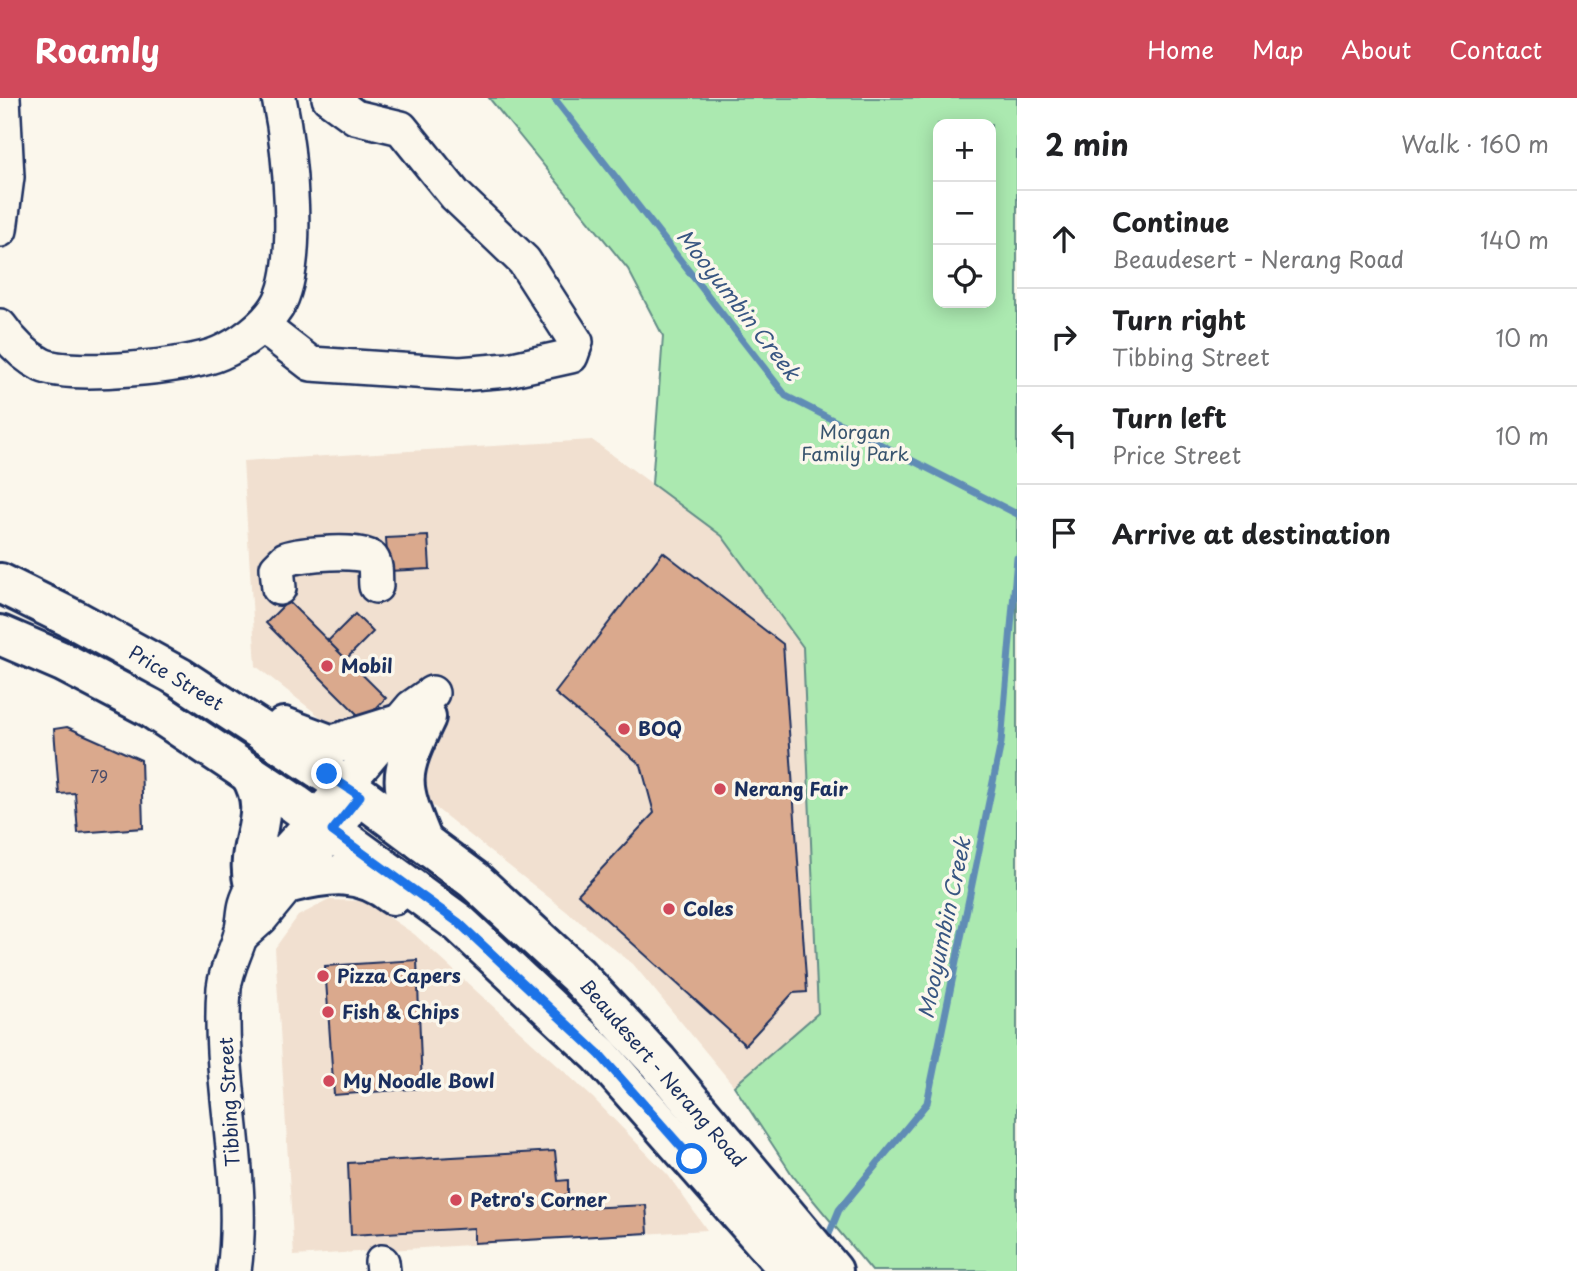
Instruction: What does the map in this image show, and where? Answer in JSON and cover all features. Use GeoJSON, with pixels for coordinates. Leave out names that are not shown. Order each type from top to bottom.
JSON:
{"type":"FeatureCollection","features":[{"type":"Feature","properties":{"kind":"main road","name":"Price Street"},"geometry":{"type":"LineString","coordinates":[[0,583],[179,677],[353,791]]}},
{"type":"Feature","properties":{"kind":"main road","name":"Price Street"},"geometry":{"type":"LineString","coordinates":[[0,635],[62,662],[151,708],[324,825]]}},
{"type":"Feature","properties":{"kind":"main road"},"geometry":{"type":"LineString","coordinates":[[179,677],[233,693],[290,731],[332,745],[411,721],[403,776],[405,800],[423,842]]}},
{"type":"Feature","properties":{"kind":"main road"},"geometry":{"type":"LineString","coordinates":[[250,774],[261,797],[249,867],[272,885],[334,874],[364,878],[380,885],[600,1055]]}},
{"type":"Feature","properties":{"kind":"main road","name":"Beaudesert - Nerang Road"},"geometry":{"type":"LineString","coordinates":[[353,791],[474,880],[577,975],[658,1062],[767,1220],[790,1271]]}},
{"type":"Feature","properties":{"kind":"main road","name":"Beaudesert - Nerang Road"},"geometry":{"type":"LineString","coordinates":[[324,825],[459,923],[600,1055],[767,1220],[834,1271]]}},
{"type":"Feature","properties":{"kind":"street"},"geometry":{"type":"LineString","coordinates":[[0,230],[7,177],[3,98]]}},
{"type":"Feature","properties":{"kind":"street"},"geometry":{"type":"LineString","coordinates":[[0,326],[9,341],[43,365],[79,372],[177,364],[220,354],[262,326],[278,306],[289,279],[292,255],[290,203],[279,98]]}},
{"type":"Feature","properties":{"kind":"street"},"geometry":{"type":"LineString","coordinates":[[262,326],[311,364],[460,374],[508,370],[571,356],[576,342],[524,261],[455,195],[401,128],[355,117],[329,98]]}},
{"type":"Feature","properties":{"kind":"street"},"geometry":{"type":"LineString","coordinates":[[279,588],[277,568],[286,559],[356,553],[368,555],[374,562],[376,586]]}},
{"type":"Feature","properties":{"kind":"street","name":"Tibbing Street"},"geometry":{"type":"LineString","coordinates":[[234,1271],[238,1238],[226,1093],[224,988],[228,967],[241,936],[243,904],[272,885],[411,721]]}},
{"type":"Feature","properties":{"kind":"shaded area"},"geometry":{"type":"Polygon","coordinates":[[[592,440],[722,535],[803,647],[818,1013],[734,1086],[633,964],[256,666],[243,461],[592,440]]]}},
{"type":"Feature","properties":{"kind":"shaded area"},"geometry":{"type":"Polygon","coordinates":[[[329,900],[365,901],[414,934],[593,1098],[668,1175],[707,1230],[294,1256],[275,948],[298,916],[329,900]]]}},
{"type":"Feature","properties":{"kind":"green space","name":"Morgan Family Park"},"geometry":{"type":"Polygon","coordinates":[[[489,98],[1017,98],[1017,1271],[872,1271],[793,1176],[734,1086],[818,1013],[803,647],[722,536],[652,484],[663,336],[628,269],[489,98]]]}},
{"type":"Feature","properties":{"kind":"building"},"geometry":{"type":"Polygon","coordinates":[[[428,536],[430,569],[388,571],[386,538],[428,536]]]}},
{"type":"Feature","properties":{"kind":"building","name":"Nerang Fair"},"geometry":{"type":"Polygon","coordinates":[[[663,552],[783,644],[807,992],[793,993],[745,1045],[578,894],[654,813],[641,765],[555,693],[663,552]]]}},
{"type":"Feature","properties":{"kind":"building"},"geometry":{"type":"Polygon","coordinates":[[[288,601],[386,698],[364,721],[266,623],[288,601]]]}},
{"type":"Feature","properties":{"kind":"building"},"geometry":{"type":"Polygon","coordinates":[[[355,614],[373,632],[346,659],[328,641],[355,614]]]}},
{"type":"Feature","properties":{"kind":"building"},"geometry":{"type":"Polygon","coordinates":[[[67,727],[141,760],[143,828],[78,833],[75,793],[59,794],[54,729],[67,727]]]}},
{"type":"Feature","properties":{"kind":"building"},"geometry":{"type":"Polygon","coordinates":[[[417,960],[422,1088],[334,1095],[325,966],[417,960]]]}},
{"type":"Feature","properties":{"kind":"building","name":"Petro's Corner"},"geometry":{"type":"Polygon","coordinates":[[[555,1151],[558,1181],[568,1180],[568,1195],[563,1196],[564,1209],[646,1205],[648,1233],[474,1243],[474,1228],[351,1235],[348,1163],[555,1151]]]}},
{"type":"Feature","properties":{"kind":"waterway","name":"Mooyumbin Creek"},"geometry":{"type":"LineString","coordinates":[[554,98],[786,396],[1017,514]]}},
{"type":"Feature","properties":{"kind":"waterway","name":"Mooyumbin Creek"},"geometry":{"type":"LineString","coordinates":[[825,1244],[839,1210],[927,1103],[1001,743],[1017,558]]}},
{"type":"Feature","properties":{"kind":"place","name":"Mobil"},"geometry":{"type":"Point","coordinates":[327,666]}},
{"type":"Feature","properties":{"kind":"place","name":"BOQ"},"geometry":{"type":"Point","coordinates":[624,729]}},
{"type":"Feature","properties":{"kind":"place","name":"Nerang Fair"},"geometry":{"type":"Point","coordinates":[720,789]}},
{"type":"Feature","properties":{"kind":"place","name":"Coles"},"geometry":{"type":"Point","coordinates":[669,909]}},
{"type":"Feature","properties":{"kind":"place","name":"Pizza Capers"},"geometry":{"type":"Point","coordinates":[323,976]}},
{"type":"Feature","properties":{"kind":"place","name":"Fish & Chips"},"geometry":{"type":"Point","coordinates":[328,1012]}},
{"type":"Feature","properties":{"kind":"place","name":"My Noodle Bowl"},"geometry":{"type":"Point","coordinates":[329,1081]}},
{"type":"Feature","properties":{"kind":"place","name":"Petro's Corner"},"geometry":{"type":"Point","coordinates":[456,1200]}},
{"type":"Feature","properties":{"kind":"route"},"geometry":{"type":"LineString","coordinates":[[327,774],[360,796],[332,831],[459,923],[600,1055],[692,1159]]}}]}
